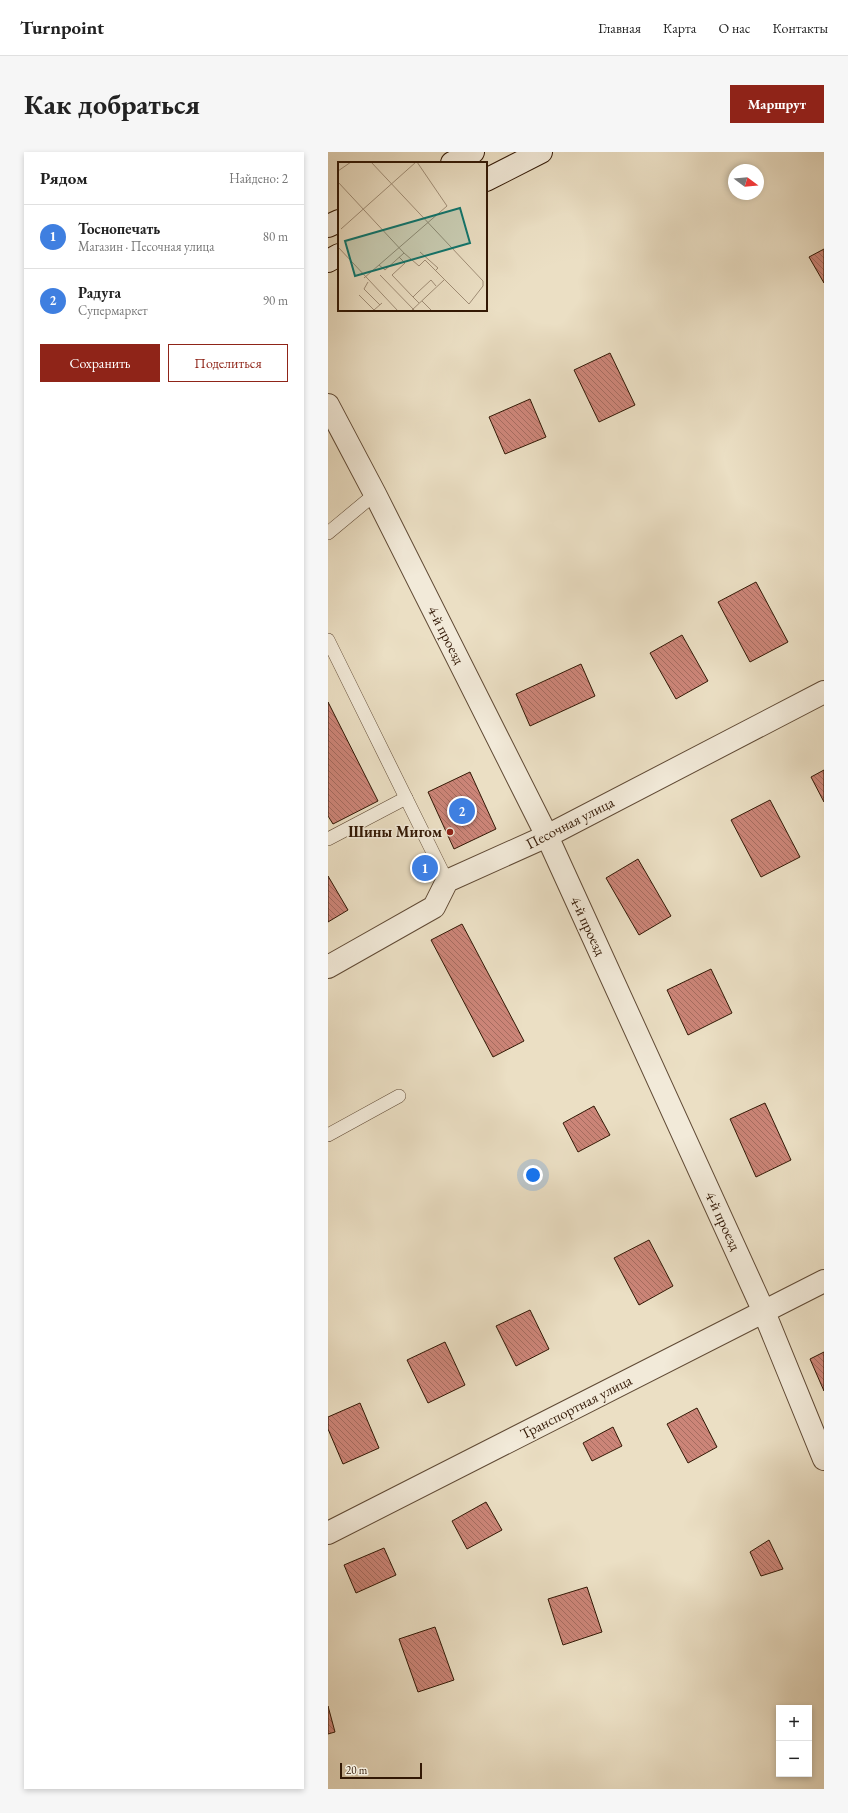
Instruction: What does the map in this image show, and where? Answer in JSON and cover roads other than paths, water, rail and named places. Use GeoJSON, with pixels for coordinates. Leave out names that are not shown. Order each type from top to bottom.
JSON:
{"type":"FeatureCollection","features":[{"type":"Feature","properties":{"kind":"street"},"geometry":{"type":"LineString","coordinates":[[454,162],[473,152]]}},
{"type":"Feature","properties":{"kind":"street"},"geometry":{"type":"LineString","coordinates":[[487,179],[541,152]]}},
{"type":"Feature","properties":{"kind":"street"},"geometry":{"type":"LineString","coordinates":[[328,226],[338,221]]}},
{"type":"Feature","properties":{"kind":"street"},"geometry":{"type":"LineString","coordinates":[[328,261],[338,256]]}},
{"type":"Feature","properties":{"kind":"street","name":"4-й проезд"},"geometry":{"type":"LineString","coordinates":[[328,405],[375,494],[547,836],[764,1312],[824,1459]]}},
{"type":"Feature","properties":{"kind":"street","name":"Песочная улица"},"geometry":{"type":"LineString","coordinates":[[447,881],[547,836],[824,692]]}},
{"type":"Feature","properties":{"kind":"street"},"geometry":{"type":"LineString","coordinates":[[328,967],[434,907],[447,881]]}},
{"type":"Feature","properties":{"kind":"street","name":"Транспортная улица"},"geometry":{"type":"LineString","coordinates":[[328,1533],[824,1281]]}},
{"type":"Feature","properties":{"kind":"lane"},"geometry":{"type":"LineString","coordinates":[[328,534],[375,494]]}},
{"type":"Feature","properties":{"kind":"lane"},"geometry":{"type":"LineString","coordinates":[[328,640],[447,881]]}},
{"type":"Feature","properties":{"kind":"lane"},"geometry":{"type":"LineString","coordinates":[[328,839],[406,798]]}},
{"type":"Feature","properties":{"kind":"lane"},"geometry":{"type":"LineString","coordinates":[[328,1135],[399,1096]]}},
{"type":"Feature","properties":{"kind":"place","name":"Радуга"},"geometry":{"type":"Point","coordinates":[462,811]}},
{"type":"Feature","properties":{"kind":"place","name":"Шины Мигом"},"geometry":{"type":"Point","coordinates":[450,832]}},
{"type":"Feature","properties":{"kind":"place","name":"Тоснопечать"},"geometry":{"type":"Point","coordinates":[425,868]}}]}
